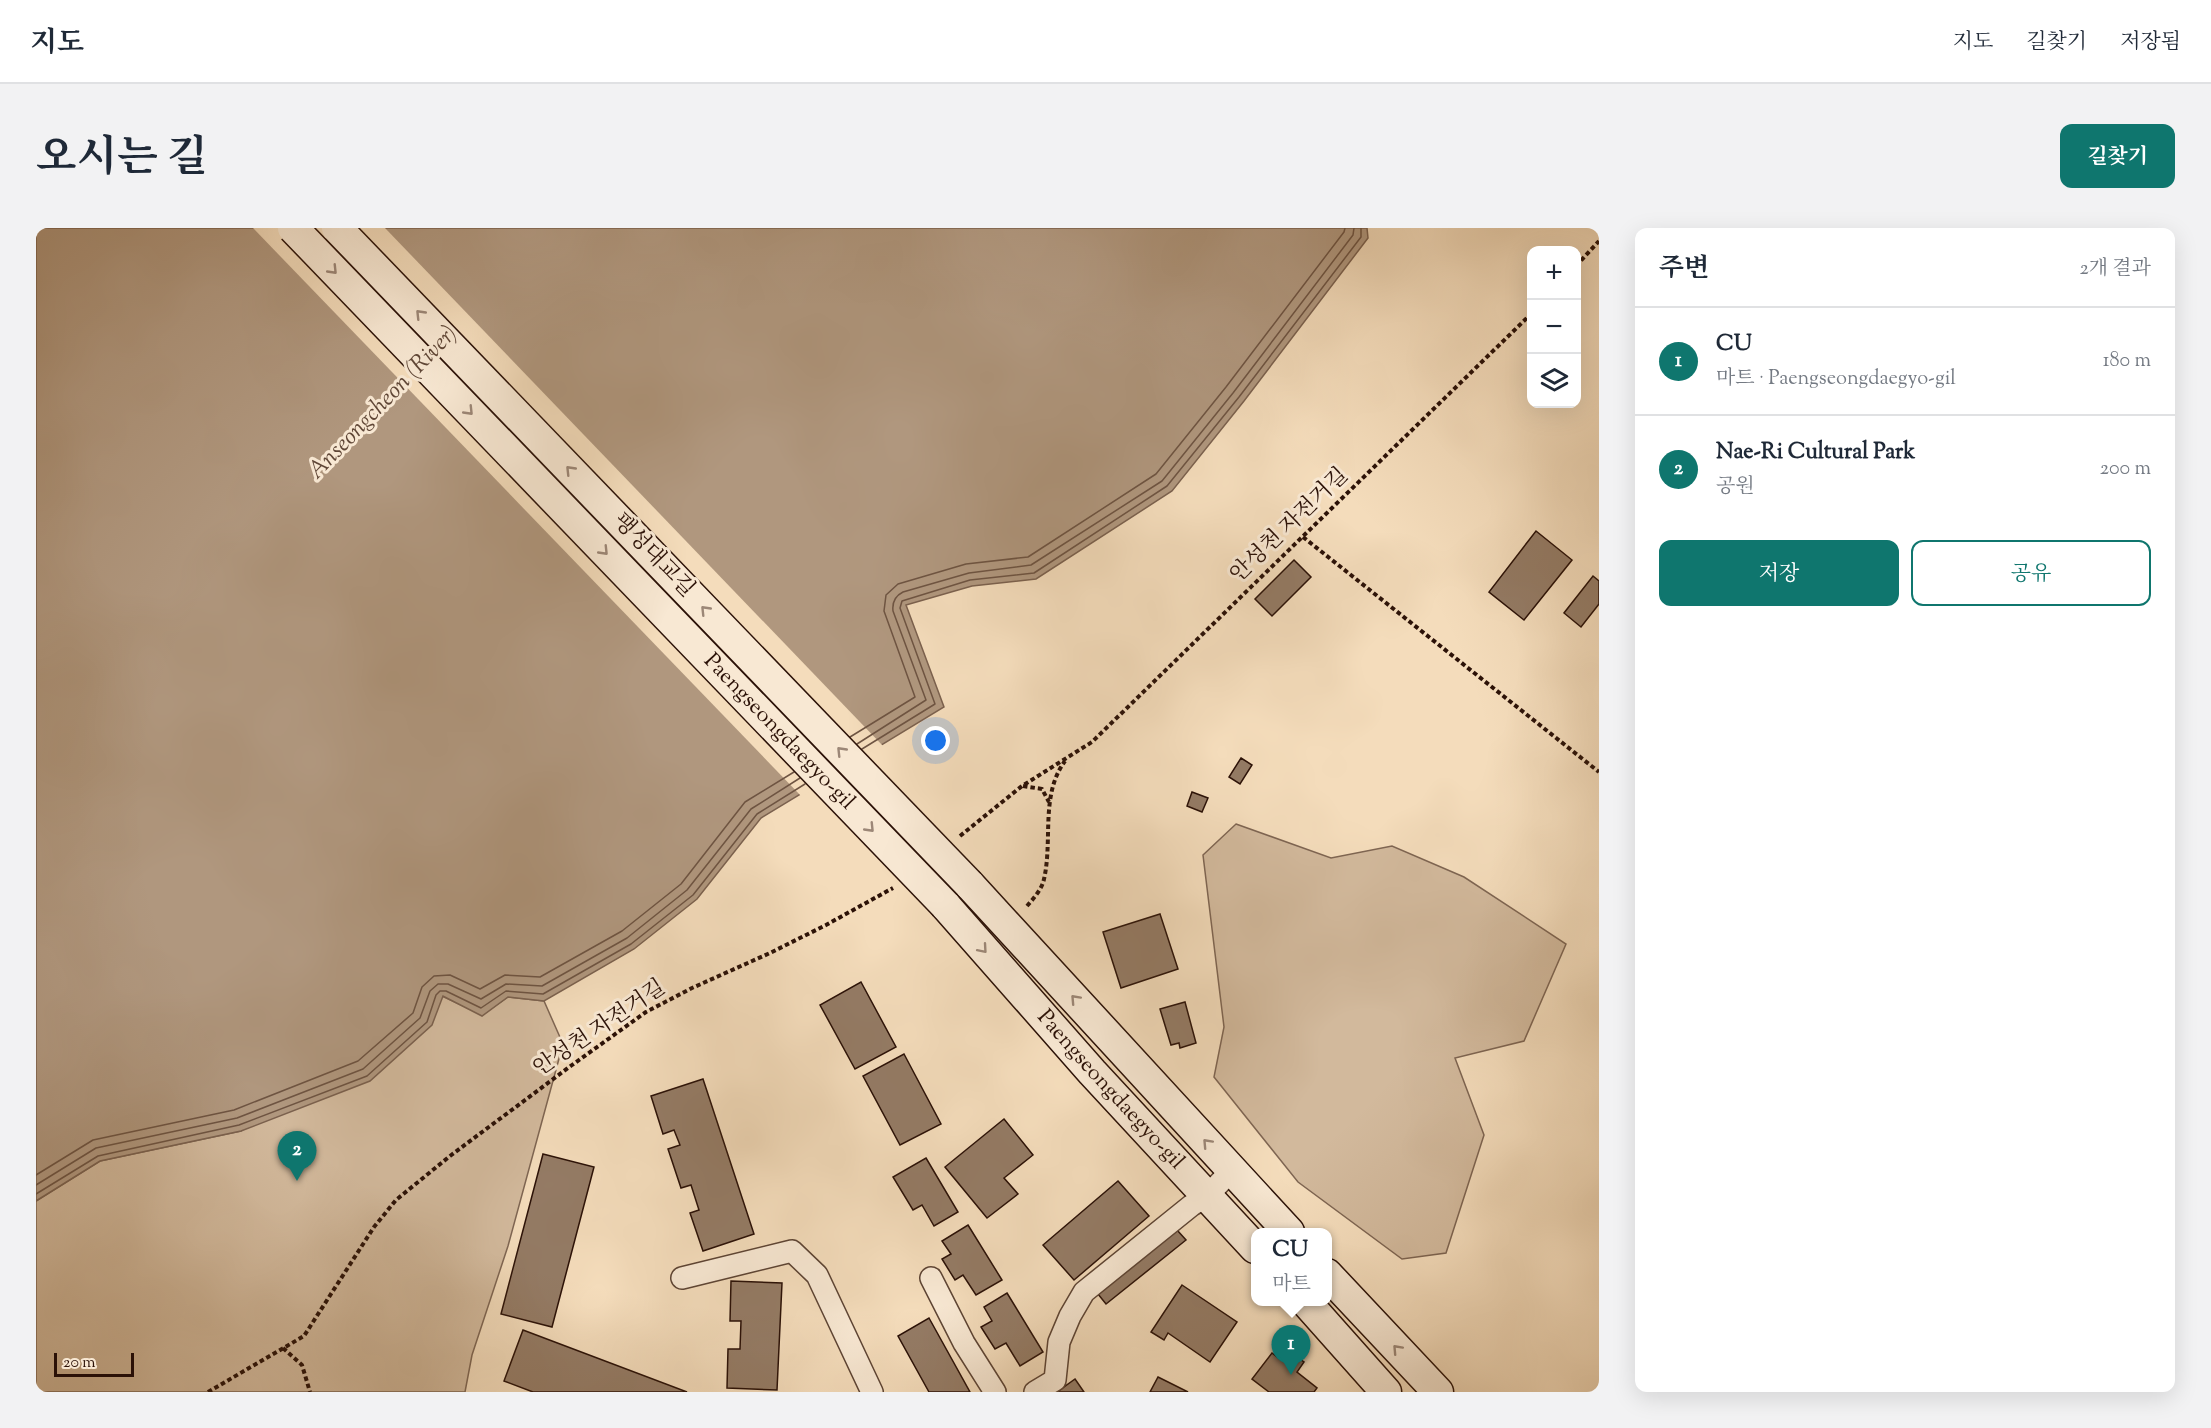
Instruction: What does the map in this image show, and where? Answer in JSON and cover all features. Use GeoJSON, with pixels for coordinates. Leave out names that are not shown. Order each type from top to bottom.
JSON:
{"type":"FeatureCollection","features":[{"type":"Feature","properties":{"kind":"main road","name":"Paengseongdaegyo-gil"},"geometry":{"type":"LineString","coordinates":[[293,228],[945,905],[1206,1197],[1251,1244]]}},
{"type":"Feature","properties":{"kind":"main road","name":"팽성대교길"},"geometry":{"type":"LineString","coordinates":[[337,228],[969,884],[1284,1228]]}},
{"type":"Feature","properties":{"kind":"main road"},"geometry":{"type":"LineString","coordinates":[[1332,1279],[1438,1392]]}},
{"type":"Feature","properties":{"kind":"main road"},"geometry":{"type":"LineString","coordinates":[[1310,1306],[1386,1392]]}},
{"type":"Feature","properties":{"kind":"street"},"geometry":{"type":"LineString","coordinates":[[1035,1392],[1055,1380],[1059,1342],[1084,1292],[1192,1205],[1206,1197],[1232,1170]]}},
{"type":"Feature","properties":{"kind":"street"},"geometry":{"type":"LineString","coordinates":[[682,1278],[792,1251],[817,1275],[872,1392]]}},
{"type":"Feature","properties":{"kind":"street"},"geometry":{"type":"LineString","coordinates":[[931,1278],[964,1343],[995,1392]]}},
{"type":"Feature","properties":{"kind":"path"},"geometry":{"type":"LineString","coordinates":[[1581,261],[1599,241]]}},
{"type":"Feature","properties":{"kind":"path","name":"안성천 자전거길"},"geometry":{"type":"LineString","coordinates":[[953,842],[1022,786],[1092,742],[1527,318]]}},
{"type":"Feature","properties":{"kind":"path"},"geometry":{"type":"LineString","coordinates":[[1303,537],[1599,772]]}},
{"type":"Feature","properties":{"kind":"path","name":"안성천 자전거길"},"geometry":{"type":"LineString","coordinates":[[1023,910],[1036,896],[1044,880],[1055,774],[1067,758]]}},
{"type":"Feature","properties":{"kind":"path"},"geometry":{"type":"LineString","coordinates":[[1022,786],[1042,789],[1050,805]]}},
{"type":"Feature","properties":{"kind":"path","name":"안성천 자전거길"},"geometry":{"type":"LineString","coordinates":[[208,1392],[304,1336],[374,1227],[396,1200],[450,1156],[646,1012],[826,925],[898,884]]}},
{"type":"Feature","properties":{"kind":"path"},"geometry":{"type":"LineString","coordinates":[[284,1348],[302,1365],[310,1392]]}},
{"type":"Feature","properties":{"kind":"shaded area"},"geometry":{"type":"Polygon","coordinates":[[[1236,824],[1331,858],[1392,846],[1464,877],[1566,944],[1524,1041],[1455,1058],[1484,1135],[1446,1253],[1402,1259],[1298,1182],[1214,1077],[1224,1027],[1203,855],[1236,824]]]}},
{"type":"Feature","properties":{"kind":"shaded area"},"geometry":{"type":"Polygon","coordinates":[[[442,996],[482,1015],[508,997],[544,1001],[563,1044],[508,1246],[472,1355],[465,1392],[36,1392],[36,1201],[100,1161],[241,1131],[442,996]]]}},
{"type":"Feature","properties":{"kind":"water","name":"Anseongcheon (River)"},"geometry":{"type":"Polygon","coordinates":[[[36,228],[1367,228],[1368,238],[1172,491],[1036,579],[972,586],[906,605],[944,707],[761,818],[697,899],[634,949],[544,1001],[508,997],[482,1016],[443,996],[432,1025],[370,1081],[241,1131],[100,1161],[36,1201],[36,228]]]}},
{"type":"Feature","properties":{"kind":"pier"},"geometry":{"type":"Polygon","coordinates":[[[253,228],[385,228],[884,747],[802,797],[253,228]]]}},
{"type":"Feature","properties":{"kind":"building"},"geometry":{"type":"Polygon","coordinates":[[[1536,531],[1572,560],[1524,620],[1489,592],[1536,531]]]}},
{"type":"Feature","properties":{"kind":"building"},"geometry":{"type":"Polygon","coordinates":[[[1294,560],[1311,577],[1272,616],[1255,599],[1294,560]]]}},
{"type":"Feature","properties":{"kind":"building"},"geometry":{"type":"Polygon","coordinates":[[[1593,576],[1599,581],[1599,604],[1581,627],[1564,613],[1593,576]]]}},
{"type":"Feature","properties":{"kind":"building"},"geometry":{"type":"Polygon","coordinates":[[[1241,758],[1252,765],[1240,784],[1229,777],[1241,758]]]}},
{"type":"Feature","properties":{"kind":"building"},"geometry":{"type":"Polygon","coordinates":[[[1192,792],[1208,798],[1202,812],[1187,806],[1192,792]]]}},
{"type":"Feature","properties":{"kind":"building"},"geometry":{"type":"Polygon","coordinates":[[[1160,914],[1178,969],[1121,988],[1103,932],[1160,914]]]}},
{"type":"Feature","properties":{"kind":"building"},"geometry":{"type":"Polygon","coordinates":[[[861,982],[896,1047],[855,1069],[820,1005],[861,982]]]}},
{"type":"Feature","properties":{"kind":"building"},"geometry":{"type":"Polygon","coordinates":[[[1185,1002],[1196,1043],[1180,1048],[1179,1043],[1171,1045],[1160,1009],[1185,1002]]]}},
{"type":"Feature","properties":{"kind":"building"},"geometry":{"type":"Polygon","coordinates":[[[904,1054],[941,1124],[900,1145],[863,1076],[904,1054]]]}},
{"type":"Feature","properties":{"kind":"building"},"geometry":{"type":"Polygon","coordinates":[[[703,1079],[754,1234],[703,1251],[690,1213],[699,1210],[691,1185],[681,1188],[668,1149],[680,1145],[674,1130],[663,1134],[651,1096],[703,1079]]]}},
{"type":"Feature","properties":{"kind":"building"},"geometry":{"type":"Polygon","coordinates":[[[1004,1119],[1033,1155],[1004,1178],[1018,1194],[987,1218],[945,1167],[1004,1119]]]}},
{"type":"Feature","properties":{"kind":"building"},"geometry":{"type":"Polygon","coordinates":[[[543,1154],[594,1167],[552,1327],[501,1314],[543,1154]]]}},
{"type":"Feature","properties":{"kind":"building"},"geometry":{"type":"Polygon","coordinates":[[[926,1158],[958,1212],[934,1226],[922,1205],[913,1210],[893,1177],[926,1158]]]}},
{"type":"Feature","properties":{"kind":"building"},"geometry":{"type":"Polygon","coordinates":[[[1118,1181],[1149,1216],[1074,1280],[1043,1245],[1118,1181]]]}},
{"type":"Feature","properties":{"kind":"building"},"geometry":{"type":"Polygon","coordinates":[[[968,1225],[1002,1280],[976,1295],[963,1275],[955,1280],[942,1259],[951,1254],[942,1241],[968,1225]]]}},
{"type":"Feature","properties":{"kind":"building"},"geometry":{"type":"Polygon","coordinates":[[[1177,1230],[1186,1240],[1106,1304],[1098,1294],[1177,1230]]]}},
{"type":"Feature","properties":{"kind":"building"},"geometry":{"type":"Polygon","coordinates":[[[731,1281],[782,1283],[777,1390],[727,1388],[728,1349],[740,1349],[741,1321],[730,1321],[731,1281]]]}},
{"type":"Feature","properties":{"kind":"building"},"geometry":{"type":"Polygon","coordinates":[[[1182,1285],[1237,1322],[1210,1362],[1168,1333],[1164,1340],[1151,1332],[1182,1285]]]}},
{"type":"Feature","properties":{"kind":"building"},"geometry":{"type":"Polygon","coordinates":[[[1007,1293],[1043,1352],[1020,1366],[1006,1343],[995,1349],[981,1327],[992,1321],[984,1307],[1007,1293]]]}},
{"type":"Feature","properties":{"kind":"building"},"geometry":{"type":"Polygon","coordinates":[[[929,1318],[970,1392],[929,1392],[898,1336],[929,1318]]]}},
{"type":"Feature","properties":{"kind":"building"},"geometry":{"type":"Polygon","coordinates":[[[523,1330],[687,1392],[533,1392],[504,1381],[523,1330]]]}},
{"type":"Feature","properties":{"kind":"building"},"geometry":{"type":"Polygon","coordinates":[[[1288,1351],[1304,1362],[1297,1372],[1317,1388],[1314,1392],[1269,1392],[1252,1379],[1272,1353],[1281,1360],[1288,1351]]]}},
{"type":"Feature","properties":{"kind":"building"},"geometry":{"type":"Polygon","coordinates":[[[1158,1377],[1188,1392],[1150,1392],[1158,1377]]]}},
{"type":"Feature","properties":{"kind":"building"},"geometry":{"type":"Polygon","coordinates":[[[1075,1379],[1084,1392],[1057,1392],[1075,1379]]]}},
{"type":"Feature","properties":{"kind":"place","name":"Nae-Ri Cultural Park"},"geometry":{"type":"Point","coordinates":[297,1181]}},
{"type":"Feature","properties":{"kind":"place","name":"CU"},"geometry":{"type":"Point","coordinates":[1291,1375]}}]}
